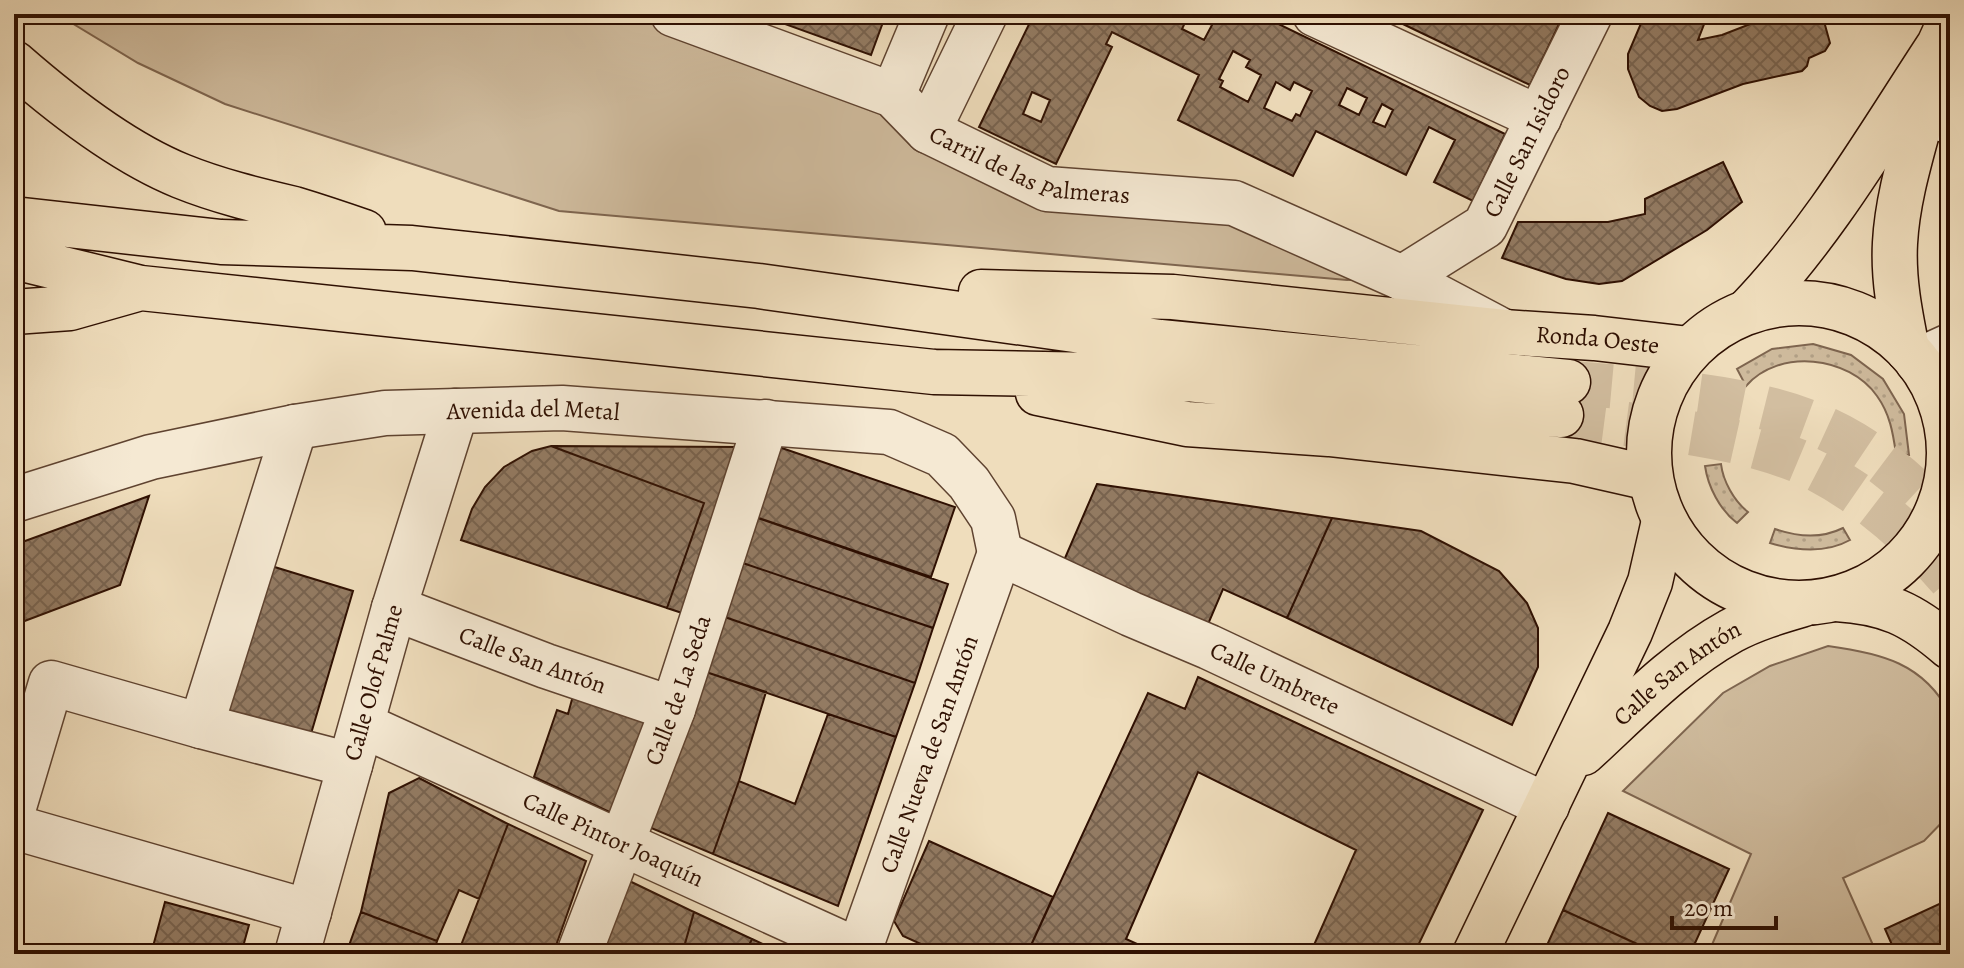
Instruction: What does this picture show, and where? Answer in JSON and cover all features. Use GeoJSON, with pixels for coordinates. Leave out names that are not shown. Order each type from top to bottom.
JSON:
{"type":"FeatureCollection","features":[{"type":"Feature","properties":{"kind":"main road"},"geometry":{"type":"LineString","coordinates":[[1944,33],[1937,116],[1903,188],[1895,243],[1895,273],[1925,352],[1949,433]]}},
{"type":"Feature","properties":{"kind":"main road"},"geometry":{"type":"LineString","coordinates":[[1748,311],[1808,242],[1944,33]]}},
{"type":"Feature","properties":{"kind":"main road"},"geometry":{"type":"LineString","coordinates":[[14,63],[71,109],[124,145],[180,176],[412,248]]}},
{"type":"Feature","properties":{"kind":"main road"},"geometry":{"type":"LineString","coordinates":[[14,219],[221,242],[412,248],[759,286],[1565,398],[1155,376],[934,372],[141,288],[14,257]]}},
{"type":"Feature","properties":{"kind":"main road","name":"Ronda Oeste"},"geometry":{"type":"LineString","coordinates":[[759,286],[1173,297],[1689,349]]}},
{"type":"Feature","properties":{"kind":"main road"},"geometry":{"type":"LineString","coordinates":[[14,312],[70,308],[141,288]]}},
{"type":"Feature","properties":{"kind":"main road"},"geometry":{"type":"LineString","coordinates":[[1925,352],[1867,319],[1833,307],[1796,302],[1748,311],[1716,326],[1689,349],[1674,367],[1654,409],[1649,431],[1650,478],[1664,521],[1693,560],[1733,589],[1780,603],[1875,603],[1903,613],[1950,647]]}},
{"type":"Feature","properties":{"kind":"main road"},"geometry":{"type":"LineString","coordinates":[[934,372],[1187,424],[1329,434],[1560,459],[1650,478]]}},
{"type":"Feature","properties":{"kind":"main road","name":"Calle San Antón"},"geometry":{"type":"LineString","coordinates":[[1556,787],[1684,661],[1731,631],[1759,618],[1860,591],[1881,579],[1917,547],[1941,503],[1949,455],[1949,433]]}},
{"type":"Feature","properties":{"kind":"main road","name":"Calle San Antón"},"geometry":{"type":"LineString","coordinates":[[1475,954],[1645,594],[1659,552],[1664,521]]}},
{"type":"Feature","properties":{"kind":"street","name":"Carril de las Palmeras"},"geometry":{"type":"LineString","coordinates":[[673,14],[893,95],[928,131],[1047,189],[1234,203],[1402,278],[1504,332]]}},
{"type":"Feature","properties":{"kind":"street"},"geometry":{"type":"LineString","coordinates":[[893,95],[927,14]]}},
{"type":"Feature","properties":{"kind":"street"},"geometry":{"type":"LineString","coordinates":[[928,131],[985,14]]}},
{"type":"Feature","properties":{"kind":"street"},"geometry":{"type":"LineString","coordinates":[[1315,14],[1539,118]]}},
{"type":"Feature","properties":{"kind":"street","name":"Calle San Isidoro"},"geometry":{"type":"LineString","coordinates":[[1402,278],[1485,226],[1590,14]]}},
{"type":"Feature","properties":{"kind":"street","name":"Avenida del Metal"},"geometry":{"type":"LineString","coordinates":[[14,500],[151,457],[295,427],[385,413],[562,408],[889,432],[942,455],[969,483],[993,519],[1000,553]]}},
{"type":"Feature","properties":{"kind":"street","name":"Calle Olof Palme"},"geometry":{"type":"LineString","coordinates":[[297,954],[394,608],[456,411]]}},
{"type":"Feature","properties":{"kind":"street","name":"Calle de La Seda"},"geometry":{"type":"LineString","coordinates":[[579,954],[673,709],[766,422]]}},
{"type":"Feature","properties":{"kind":"street"},"geometry":{"type":"LineString","coordinates":[[201,726],[295,427]]}},
{"type":"Feature","properties":{"kind":"street","name":"Calle Umbrete"},"geometry":{"type":"LineString","coordinates":[[1000,553],[1209,647],[1556,787]]}},
{"type":"Feature","properties":{"kind":"street","name":"Calle Nueva de San Antón"},"geometry":{"type":"LineString","coordinates":[[861,953],[1000,553]]}},
{"type":"Feature","properties":{"kind":"street","name":"Calle San Antón"},"geometry":{"type":"LineString","coordinates":[[394,608],[546,666],[673,709]]}},
{"type":"Feature","properties":{"kind":"street","name":"Calle Pintor Joaquín"},"geometry":{"type":"LineString","coordinates":[[14,807],[51,683],[201,726],[356,745],[621,843],[861,953]]}},
{"type":"Feature","properties":{"kind":"street"},"geometry":{"type":"LineString","coordinates":[[14,827],[309,912]]}},
{"type":"Feature","properties":{"kind":"shaded area"},"geometry":{"type":"Polygon","coordinates":[[[57,14],[673,14],[1047,189],[1234,203],[1402,278],[1347,280],[559,211],[225,104],[138,63],[57,14]]]}},
{"type":"Feature","properties":{"kind":"shaded area"},"geometry":{"type":"Polygon","coordinates":[[[1813,344],[1851,355],[1883,379],[1904,414],[1909,455],[1896,454],[1890,424],[1877,396],[1849,372],[1832,365],[1795,362],[1776,366],[1746,386],[1737,369],[1772,349],[1813,344]]]}},
{"type":"Feature","properties":{"kind":"shaded area"},"geometry":{"type":"Polygon","coordinates":[[[1721,464],[1730,490],[1748,512],[1737,523],[1720,505],[1707,474],[1705,466],[1721,464]]]}},
{"type":"Feature","properties":{"kind":"shaded area"},"geometry":{"type":"Polygon","coordinates":[[[1843,528],[1850,540],[1831,548],[1801,549],[1770,543],[1775,529],[1809,536],[1843,528]]]}},
{"type":"Feature","properties":{"kind":"shaded area"},"geometry":{"type":"Polygon","coordinates":[[[1828,646],[1865,652],[1899,664],[1914,672],[1939,697],[1950,714],[1950,814],[1924,841],[1843,878],[1877,954],[1708,954],[1751,854],[1623,791],[1723,693],[1770,666],[1828,646]]]}},
{"type":"Feature","properties":{"kind":"building"},"geometry":{"type":"Polygon","coordinates":[[[757,14],[886,14],[871,55],[757,14]]]}},
{"type":"Feature","properties":{"kind":"building"},"geometry":{"type":"Polygon","coordinates":[[[1034,14],[1084,14],[1108,24],[1113,14],[1151,14],[1168,22],[1172,14],[1189,14],[1258,14],[1505,134],[1473,201],[1434,182],[1455,140],[1429,127],[1406,175],[1316,131],[1293,176],[1178,120],[1199,75],[1112,32],[1106,44],[1112,47],[1056,164],[979,127],[1034,14]],[[1189,14],[1182,29],[1204,40],[1212,25],[1189,14]],[[1233,51],[1219,79],[1223,81],[1220,87],[1248,102],[1261,75],[1246,67],[1250,60],[1233,51]],[[1276,82],[1264,108],[1292,121],[1296,114],[1300,116],[1312,91],[1294,82],[1290,90],[1276,82]],[[1347,88],[1339,105],[1359,115],[1367,98],[1347,88]],[[1032,92],[1023,114],[1041,122],[1050,100],[1032,92]],[[1382,104],[1373,122],[1385,127],[1393,110],[1382,104]]]}},
{"type":"Feature","properties":{"kind":"building"},"geometry":{"type":"Polygon","coordinates":[[[1382,14],[1564,14],[1530,85],[1382,14]]]}},
{"type":"Feature","properties":{"kind":"building"},"geometry":{"type":"Polygon","coordinates":[[[1645,14],[1708,14],[1698,40],[1722,35],[1776,14],[1822,14],[1830,43],[1825,51],[1809,58],[1802,71],[1743,84],[1677,109],[1662,111],[1639,97],[1628,69],[1628,54],[1645,14]]]}},
{"type":"Feature","properties":{"kind":"building"},"geometry":{"type":"Polygon","coordinates":[[[1723,162],[1742,202],[1707,230],[1622,281],[1599,284],[1566,279],[1502,258],[1518,222],[1608,222],[1645,214],[1645,199],[1723,162]]]}},
{"type":"Feature","properties":{"kind":"building"},"geometry":{"type":"Polygon","coordinates":[[[770,444],[955,507],[931,577],[747,514],[770,444]]]}},
{"type":"Feature","properties":{"kind":"building"},"geometry":{"type":"Polygon","coordinates":[[[551,446],[743,447],[685,614],[667,608],[704,503],[551,446]]]}},
{"type":"Feature","properties":{"kind":"building"},"geometry":{"type":"Polygon","coordinates":[[[551,446],[704,503],[667,608],[461,540],[472,509],[485,487],[504,467],[532,451],[551,446]]]}},
{"type":"Feature","properties":{"kind":"building"},"geometry":{"type":"Polygon","coordinates":[[[1097,484],[1332,518],[1287,618],[1223,589],[1206,629],[1062,565],[1097,484]]]}},
{"type":"Feature","properties":{"kind":"building"},"geometry":{"type":"Polygon","coordinates":[[[149,496],[120,585],[14,625],[14,545],[149,496]]]}},
{"type":"Feature","properties":{"kind":"building"},"geometry":{"type":"Polygon","coordinates":[[[752,516],[948,584],[933,628],[737,561],[752,516]]]}},
{"type":"Feature","properties":{"kind":"building"},"geometry":{"type":"Polygon","coordinates":[[[1332,518],[1421,531],[1499,571],[1527,603],[1538,628],[1538,667],[1512,725],[1287,618],[1332,518]]]}},
{"type":"Feature","properties":{"kind":"building"},"geometry":{"type":"Polygon","coordinates":[[[737,561],[933,628],[915,683],[719,615],[737,561]]]}},
{"type":"Feature","properties":{"kind":"building"},"geometry":{"type":"Polygon","coordinates":[[[268,565],[353,591],[308,744],[222,718],[268,565]]]}},
{"type":"Feature","properties":{"kind":"building"},"geometry":{"type":"Polygon","coordinates":[[[719,615],[915,683],[896,737],[700,670],[719,615]]]}},
{"type":"Feature","properties":{"kind":"building"},"geometry":{"type":"Polygon","coordinates":[[[700,670],[766,692],[713,854],[644,825],[700,670]]]}},
{"type":"Feature","properties":{"kind":"building"},"geometry":{"type":"Polygon","coordinates":[[[1198,677],[1483,810],[1414,954],[1310,954],[1356,850],[1198,772],[1126,939],[1159,954],[1027,954],[1148,693],[1185,709],[1198,677]]]}},
{"type":"Feature","properties":{"kind":"building"},"geometry":{"type":"Polygon","coordinates":[[[574,692],[651,720],[616,815],[534,777],[557,710],[568,714],[574,692]]]}},
{"type":"Feature","properties":{"kind":"building"},"geometry":{"type":"Polygon","coordinates":[[[828,714],[896,737],[838,906],[713,854],[739,781],[795,804],[828,714]]]}},
{"type":"Feature","properties":{"kind":"building"},"geometry":{"type":"Polygon","coordinates":[[[419,778],[508,824],[479,899],[459,890],[437,941],[361,912],[389,793],[419,778]]]}},
{"type":"Feature","properties":{"kind":"building"},"geometry":{"type":"Polygon","coordinates":[[[1608,813],[1729,869],[1690,954],[1659,954],[1563,910],[1608,813]]]}},
{"type":"Feature","properties":{"kind":"building"},"geometry":{"type":"Polygon","coordinates":[[[508,824],[586,861],[553,954],[475,954],[460,948],[508,824]]]}},
{"type":"Feature","properties":{"kind":"building"},"geometry":{"type":"Polygon","coordinates":[[[929,841],[1053,897],[1027,954],[943,954],[903,936],[894,921],[929,841]]]}},
{"type":"Feature","properties":{"kind":"building"},"geometry":{"type":"Polygon","coordinates":[[[619,876],[694,912],[682,954],[590,954],[619,876]]]}},
{"type":"Feature","properties":{"kind":"building"},"geometry":{"type":"Polygon","coordinates":[[[1950,899],[1950,954],[1896,954],[1885,929],[1950,899]]]}},
{"type":"Feature","properties":{"kind":"building"},"geometry":{"type":"Polygon","coordinates":[[[165,902],[249,925],[241,954],[151,954],[165,902]]]}},
{"type":"Feature","properties":{"kind":"building"},"geometry":{"type":"Polygon","coordinates":[[[1563,910],[1659,954],[1543,954],[1563,910]]]}},
{"type":"Feature","properties":{"kind":"building"},"geometry":{"type":"Polygon","coordinates":[[[361,912],[437,941],[433,954],[346,954],[361,912]]]}},
{"type":"Feature","properties":{"kind":"building"},"geometry":{"type":"Polygon","coordinates":[[[694,912],[752,939],[745,954],[682,954],[694,912]]]}},
{"type":"Feature","properties":{"kind":"building"},"geometry":{"type":"Polygon","coordinates":[[[752,939],[784,954],[745,954],[752,939]]]}},
{"type":"Feature","properties":{"kind":"tunnel"},"geometry":{"type":"LineString","coordinates":[[1568,382],[1715,398],[1788,414],[1853,443],[1916,491],[1950,525]]}},
{"type":"Feature","properties":{"kind":"tunnel"},"geometry":{"type":"LineString","coordinates":[[1561,415],[1712,437],[1796,460],[1839,482],[1879,511],[1917,544],[1950,579]]}}]}
